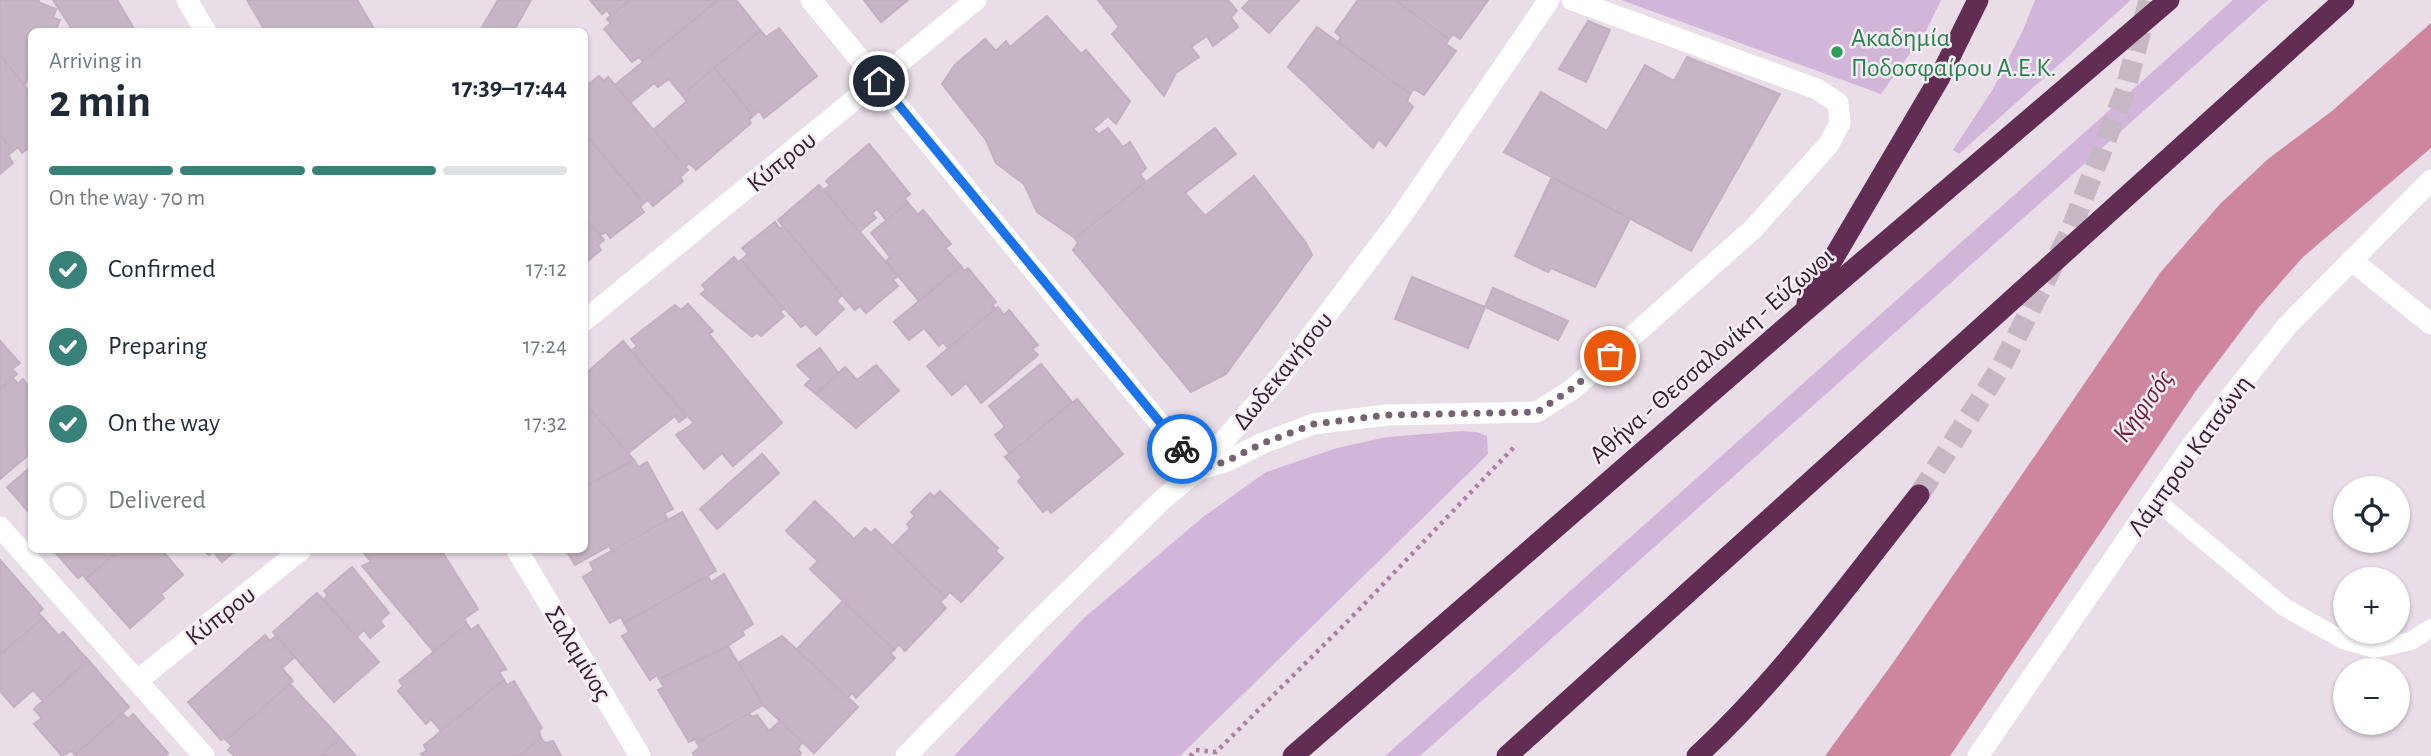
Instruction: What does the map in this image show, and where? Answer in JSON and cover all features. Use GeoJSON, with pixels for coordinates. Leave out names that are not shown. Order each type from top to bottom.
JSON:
{"type":"FeatureCollection","features":[{"type":"Feature","properties":{"kind":"highway"},"geometry":{"type":"LineString","coordinates":[[1798,316],[1939,79],[1978,0]]}},
{"type":"Feature","properties":{"kind":"highway","name":"Αθήνα - Θεσσαλονίκη - Εύζωνοι"},"geometry":{"type":"LineString","coordinates":[[1293,756],[1798,316],[2169,0]]}},
{"type":"Feature","properties":{"kind":"highway"},"geometry":{"type":"LineString","coordinates":[[1507,756],[2344,0]]}},
{"type":"Feature","properties":{"kind":"highway"},"geometry":{"type":"LineString","coordinates":[[1697,756],[1725,730],[1800,647],[1919,495]]}},
{"type":"Feature","properties":{"kind":"street"},"geometry":{"type":"LineString","coordinates":[[187,0],[204,28]]}},
{"type":"Feature","properties":{"kind":"street"},"geometry":{"type":"LineString","coordinates":[[811,0],[1198,470],[1227,461],[1261,444],[1314,424],[1387,415],[1537,412],[1573,388],[1753,229],[1829,144],[1840,123],[1838,103],[1817,89],[1572,0]]}},
{"type":"Feature","properties":{"kind":"street","name":"Κύπρου"},"geometry":{"type":"LineString","coordinates":[[588,318],[976,0]]}},
{"type":"Feature","properties":{"kind":"street","name":"Δωδεκανήσου"},"geometry":{"type":"LineString","coordinates":[[906,756],[1046,612],[1162,500],[1198,470],[1306,345],[1399,218],[1549,0]]}},
{"type":"Feature","properties":{"kind":"street","name":"Λάμπρου Κατσώνη"},"geometry":{"type":"LineString","coordinates":[[1978,756],[2190,448],[2287,326],[2431,180]]}},
{"type":"Feature","properties":{"kind":"street"},"geometry":{"type":"LineString","coordinates":[[2351,260],[2431,324]]}},
{"type":"Feature","properties":{"kind":"street"},"geometry":{"type":"LineString","coordinates":[[0,527],[204,756]]}},
{"type":"Feature","properties":{"kind":"street","name":"Κύπρου"},"geometry":{"type":"LineString","coordinates":[[138,680],[297,553]]}},
{"type":"Feature","properties":{"kind":"street","name":"Σαλαμίνος"},"geometry":{"type":"LineString","coordinates":[[519,553],[640,756]]}},
{"type":"Feature","properties":{"kind":"lane"},"geometry":{"type":"LineString","coordinates":[[2154,499],[2284,607],[2343,640],[2375,649],[2411,641],[2431,628]]}},
{"type":"Feature","properties":{"kind":"path"},"geometry":{"type":"LineString","coordinates":[[1190,756],[1196,750],[1213,754],[1348,621],[1511,452],[1537,412]]}},
{"type":"Feature","properties":{"kind":"shaded area","name":"Ακαδημία Ποδοσφαίρου Α.Ε.Κ."},"geometry":{"type":"Polygon","coordinates":[[[1621,0],[1941,0],[1926,31],[1881,94],[1621,0]]]}},
{"type":"Feature","properties":{"kind":"shaded area"},"geometry":{"type":"Polygon","coordinates":[[[2035,0],[2131,0],[1959,154],[1953,150],[1993,89],[2035,0]]]}},
{"type":"Feature","properties":{"kind":"shaded area"},"geometry":{"type":"Polygon","coordinates":[[[2233,0],[2268,0],[1420,756],[1385,756],[2233,0]]]}},
{"type":"Feature","properties":{"kind":"shaded area"},"geometry":{"type":"Polygon","coordinates":[[[1462,431],[1487,436],[1488,454],[1180,756],[954,756],[1084,618],[1203,517],[1266,472],[1337,448],[1387,437],[1462,431]]]}},
{"type":"Feature","properties":{"kind":"water","name":"Κηφισός"},"geometry":{"type":"Polygon","coordinates":[[[2431,23],[2431,148],[2303,257],[2259,307],[2195,392],[1950,756],[1825,756],[1895,660],[2160,273],[2220,204],[2268,159],[2332,111],[2431,23]]]}},
{"type":"Feature","properties":{"kind":"building"},"geometry":{"type":"Polygon","coordinates":[[[0,0],[39,0],[38,2],[56,9],[53,18],[60,20],[57,28],[28,28],[28,78],[24,85],[0,55],[0,0]]]}},
{"type":"Feature","properties":{"kind":"building"},"geometry":{"type":"Polygon","coordinates":[[[53,0],[117,0],[134,28],[71,28],[53,0]]]}},
{"type":"Feature","properties":{"kind":"building"},"geometry":{"type":"Polygon","coordinates":[[[247,0],[357,0],[374,28],[264,28],[247,0]]]}},
{"type":"Feature","properties":{"kind":"building"},"geometry":{"type":"Polygon","coordinates":[[[498,0],[531,0],[515,28],[482,28],[498,0]]]}},
{"type":"Feature","properties":{"kind":"building"},"geometry":{"type":"Polygon","coordinates":[[[590,0],[630,0],[611,16],[607,10],[602,14],[590,0]]]}},
{"type":"Feature","properties":{"kind":"building"},"geometry":{"type":"Polygon","coordinates":[[[630,0],[718,0],[643,61],[639,57],[632,62],[604,29],[611,23],[607,19],[630,0]]]}},
{"type":"Feature","properties":{"kind":"building"},"geometry":{"type":"Polygon","coordinates":[[[718,0],[736,0],[761,31],[682,95],[669,79],[658,87],[654,83],[630,103],[615,85],[718,0]]]}},
{"type":"Feature","properties":{"kind":"building"},"geometry":{"type":"Polygon","coordinates":[[[864,0],[908,0],[881,22],[864,0]]]}},
{"type":"Feature","properties":{"kind":"building"},"geometry":{"type":"Polygon","coordinates":[[[1098,0],[1228,0],[1237,11],[1231,17],[1238,27],[1213,46],[1207,36],[1191,47],[1199,57],[1176,73],[1164,96],[1112,34],[1119,27],[1098,0]]]}},
{"type":"Feature","properties":{"kind":"building"},"geometry":{"type":"Polygon","coordinates":[[[1250,0],[1299,0],[1269,33],[1242,8],[1250,0]]]}},
{"type":"Feature","properties":{"kind":"building"},"geometry":{"type":"Polygon","coordinates":[[[1358,0],[1395,0],[1449,39],[1446,44],[1456,51],[1424,95],[1414,89],[1410,94],[1338,42],[1341,37],[1335,32],[1358,0]]]}},
{"type":"Feature","properties":{"kind":"building"},"geometry":{"type":"Polygon","coordinates":[[[1395,0],[1488,0],[1460,39],[1453,34],[1449,39],[1395,0]]]}},
{"type":"Feature","properties":{"kind":"building"},"geometry":{"type":"Polygon","coordinates":[[[1047,16],[1081,54],[1086,50],[1130,101],[1116,124],[1108,116],[1093,129],[1099,134],[1108,128],[1123,147],[1130,142],[1146,168],[1140,174],[1146,182],[1075,238],[1037,212],[1024,184],[996,163],[986,140],[942,84],[955,65],[985,39],[996,51],[1006,41],[1010,47],[1047,16]]]}},
{"type":"Feature","properties":{"kind":"building"},"geometry":{"type":"Polygon","coordinates":[[[1588,21],[1610,30],[1586,82],[1559,69],[1588,21]]]}},
{"type":"Feature","properties":{"kind":"building"},"geometry":{"type":"Polygon","coordinates":[[[1317,27],[1410,94],[1407,101],[1413,107],[1386,146],[1379,139],[1373,148],[1288,67],[1317,27]]]}},
{"type":"Feature","properties":{"kind":"building"},"geometry":{"type":"Polygon","coordinates":[[[779,28],[817,76],[764,118],[759,111],[753,116],[714,68],[761,31],[766,37],[779,28]]]}},
{"type":"Feature","properties":{"kind":"building"},"geometry":{"type":"Polygon","coordinates":[[[0,55],[28,90],[28,148],[22,153],[18,147],[13,151],[0,136],[0,55]]]}},
{"type":"Feature","properties":{"kind":"building"},"geometry":{"type":"Polygon","coordinates":[[[1687,57],[1780,94],[1691,251],[1504,152],[1541,92],[1607,131],[1645,65],[1674,81],[1687,57]]]}},
{"type":"Feature","properties":{"kind":"building"},"geometry":{"type":"Polygon","coordinates":[[[714,68],[753,116],[749,120],[751,123],[696,170],[689,163],[685,167],[653,130],[687,101],[682,95],[714,68]]]}},
{"type":"Feature","properties":{"kind":"building"},"geometry":{"type":"Polygon","coordinates":[[[599,76],[604,81],[608,77],[688,170],[680,177],[683,181],[653,206],[648,200],[644,203],[588,138],[588,84],[599,76]]]}},
{"type":"Feature","properties":{"kind":"building"},"geometry":{"type":"Polygon","coordinates":[[[1215,128],[1236,154],[1185,193],[1205,216],[1254,176],[1306,243],[1312,255],[1226,374],[1191,392],[1073,250],[1078,243],[1075,238],[1215,128]]]}},
{"type":"Feature","properties":{"kind":"building"},"geometry":{"type":"Polygon","coordinates":[[[0,136],[13,151],[8,155],[13,163],[0,174],[0,136]]]}},
{"type":"Feature","properties":{"kind":"building"},"geometry":{"type":"Polygon","coordinates":[[[588,138],[644,203],[640,207],[644,212],[610,238],[606,232],[600,235],[588,222],[588,138]]]}},
{"type":"Feature","properties":{"kind":"building"},"geometry":{"type":"Polygon","coordinates":[[[869,144],[910,194],[905,198],[908,203],[886,220],[877,209],[872,213],[876,218],[859,232],[824,190],[830,185],[826,181],[869,144]]]}},
{"type":"Feature","properties":{"kind":"building"},"geometry":{"type":"Polygon","coordinates":[[[1552,177],[1630,219],[1595,287],[1551,268],[1548,272],[1515,256],[1552,177]]]}},
{"type":"Feature","properties":{"kind":"building"},"geometry":{"type":"Polygon","coordinates":[[[819,185],[898,276],[893,280],[898,286],[866,313],[860,306],[855,310],[778,220],[819,185]]]}},
{"type":"Feature","properties":{"kind":"building"},"geometry":{"type":"Polygon","coordinates":[[[908,203],[918,215],[923,210],[951,244],[945,248],[961,266],[919,301],[886,261],[890,257],[871,233],[908,203]]]}},
{"type":"Feature","properties":{"kind":"building"},"geometry":{"type":"Polygon","coordinates":[[[588,222],[604,240],[598,245],[601,250],[588,261],[588,222]]]}},
{"type":"Feature","properties":{"kind":"building"},"geometry":{"type":"Polygon","coordinates":[[[775,222],[780,229],[783,226],[842,295],[836,301],[844,309],[816,335],[806,324],[801,327],[741,260],[748,254],[742,248],[775,222]]]}},
{"type":"Feature","properties":{"kind":"building"},"geometry":{"type":"Polygon","coordinates":[[[734,257],[738,262],[741,260],[783,309],[780,312],[784,316],[761,336],[757,332],[752,337],[701,294],[706,290],[702,285],[734,257]]]}},
{"type":"Feature","properties":{"kind":"building"},"geometry":{"type":"Polygon","coordinates":[[[961,266],[964,271],[968,268],[996,302],[992,305],[996,309],[948,348],[943,342],[939,346],[924,328],[909,340],[894,322],[961,266]]]}},
{"type":"Feature","properties":{"kind":"building"},"geometry":{"type":"Polygon","coordinates":[[[1412,277],[1485,307],[1468,348],[1395,319],[1412,277]]]}},
{"type":"Feature","properties":{"kind":"building"},"geometry":{"type":"Polygon","coordinates":[[[1493,288],[1568,321],[1558,340],[1485,307],[1493,288]]]}},
{"type":"Feature","properties":{"kind":"building"},"geometry":{"type":"Polygon","coordinates":[[[688,304],[713,331],[709,334],[782,423],[733,466],[722,453],[704,469],[676,435],[694,423],[631,351],[637,346],[631,339],[675,305],[681,310],[688,304]]]}},
{"type":"Feature","properties":{"kind":"building"},"geometry":{"type":"Polygon","coordinates":[[[998,307],[1004,315],[1009,310],[1038,345],[1032,349],[1038,355],[981,403],[966,383],[952,395],[927,366],[998,307]]]}},
{"type":"Feature","properties":{"kind":"building"},"geometry":{"type":"Polygon","coordinates":[[[0,341],[20,363],[12,369],[17,374],[0,389],[0,341]]]}},
{"type":"Feature","properties":{"kind":"building"},"geometry":{"type":"Polygon","coordinates":[[[623,341],[686,417],[679,422],[675,416],[628,453],[588,407],[588,372],[623,341]]]}},
{"type":"Feature","properties":{"kind":"building"},"geometry":{"type":"Polygon","coordinates":[[[820,348],[838,373],[816,394],[805,385],[811,379],[797,365],[820,348]]]}},
{"type":"Feature","properties":{"kind":"building"},"geometry":{"type":"Polygon","coordinates":[[[1041,364],[1072,402],[1010,454],[995,435],[1005,427],[989,406],[1041,364]]]}},
{"type":"Feature","properties":{"kind":"building"},"geometry":{"type":"Polygon","coordinates":[[[876,365],[899,391],[856,428],[816,394],[845,367],[857,380],[876,365]]]}},
{"type":"Feature","properties":{"kind":"building"},"geometry":{"type":"Polygon","coordinates":[[[13,378],[18,384],[23,379],[28,386],[28,455],[0,479],[0,389],[13,378]]]}},
{"type":"Feature","properties":{"kind":"building"},"geometry":{"type":"Polygon","coordinates":[[[1077,399],[1123,454],[1051,513],[1048,508],[1043,512],[1018,481],[1022,477],[1005,457],[1077,399]]]}},
{"type":"Feature","properties":{"kind":"building"},"geometry":{"type":"Polygon","coordinates":[[[588,407],[634,460],[588,485],[588,407]]]}},
{"type":"Feature","properties":{"kind":"building"},"geometry":{"type":"Polygon","coordinates":[[[762,454],[779,473],[717,529],[700,509],[762,454]]]}},
{"type":"Feature","properties":{"kind":"building"},"geometry":{"type":"Polygon","coordinates":[[[634,460],[638,467],[647,462],[673,509],[664,513],[668,520],[612,551],[609,546],[575,565],[568,553],[588,553],[588,485],[634,460]]]}},
{"type":"Feature","properties":{"kind":"building"},"geometry":{"type":"Polygon","coordinates":[[[28,469],[28,511],[7,487],[28,469]]]}},
{"type":"Feature","properties":{"kind":"building"},"geometry":{"type":"Polygon","coordinates":[[[940,491],[998,548],[995,551],[1003,558],[961,602],[950,592],[945,597],[892,546],[910,528],[907,524],[915,516],[911,512],[930,493],[934,497],[940,491]]]}},
{"type":"Feature","properties":{"kind":"building"},"geometry":{"type":"Polygon","coordinates":[[[815,501],[854,539],[865,528],[871,533],[875,529],[945,597],[940,602],[946,608],[905,651],[899,644],[894,650],[810,569],[818,561],[786,531],[815,501]]]}},
{"type":"Feature","properties":{"kind":"building"},"geometry":{"type":"Polygon","coordinates":[[[682,512],[716,571],[624,623],[621,617],[610,623],[583,577],[594,570],[590,563],[682,512]]]}},
{"type":"Feature","properties":{"kind":"building"},"geometry":{"type":"Polygon","coordinates":[[[56,553],[116,553],[86,579],[83,575],[78,578],[56,553]]]}},
{"type":"Feature","properties":{"kind":"building"},"geometry":{"type":"Polygon","coordinates":[[[116,553],[165,553],[183,575],[161,594],[164,598],[130,628],[86,579],[116,553]]]}},
{"type":"Feature","properties":{"kind":"building"},"geometry":{"type":"Polygon","coordinates":[[[215,553],[232,553],[222,562],[215,553]]]}},
{"type":"Feature","properties":{"kind":"building"},"geometry":{"type":"Polygon","coordinates":[[[364,553],[443,553],[478,609],[464,619],[467,624],[434,652],[362,566],[371,562],[364,553]]]}},
{"type":"Feature","properties":{"kind":"building"},"geometry":{"type":"Polygon","coordinates":[[[0,560],[43,609],[38,613],[43,618],[0,655],[0,560]]]}},
{"type":"Feature","properties":{"kind":"building"},"geometry":{"type":"Polygon","coordinates":[[[352,567],[389,613],[380,621],[384,626],[370,638],[364,630],[356,637],[324,599],[328,595],[324,591],[352,567]]]}},
{"type":"Feature","properties":{"kind":"building"},"geometry":{"type":"Polygon","coordinates":[[[724,574],[753,624],[742,631],[744,635],[728,646],[659,679],[657,675],[650,680],[622,636],[629,632],[624,623],[708,576],[711,582],[724,574]]]}},
{"type":"Feature","properties":{"kind":"building"},"geometry":{"type":"Polygon","coordinates":[[[317,593],[379,662],[334,702],[273,632],[317,593]]]}},
{"type":"Feature","properties":{"kind":"building"},"geometry":{"type":"Polygon","coordinates":[[[843,601],[894,650],[890,653],[895,658],[856,698],[852,693],[847,698],[797,649],[843,601]]]}},
{"type":"Feature","properties":{"kind":"building"},"geometry":{"type":"Polygon","coordinates":[[[43,618],[59,636],[63,632],[88,660],[43,701],[33,690],[14,707],[0,691],[0,655],[43,618]]]}},
{"type":"Feature","properties":{"kind":"building"},"geometry":{"type":"Polygon","coordinates":[[[467,624],[471,630],[478,625],[506,669],[499,672],[504,680],[441,731],[431,719],[426,724],[398,691],[403,686],[399,681],[467,624]]]}},
{"type":"Feature","properties":{"kind":"building"},"geometry":{"type":"Polygon","coordinates":[[[265,635],[270,641],[276,636],[295,657],[282,668],[293,681],[226,740],[221,740],[188,702],[265,635]]]}},
{"type":"Feature","properties":{"kind":"building"},"geometry":{"type":"Polygon","coordinates":[[[782,636],[858,707],[814,753],[763,705],[738,663],[782,636]]]}},
{"type":"Feature","properties":{"kind":"building"},"geometry":{"type":"Polygon","coordinates":[[[728,646],[763,705],[697,743],[695,739],[689,742],[658,690],[664,687],[659,679],[728,646]]]}},
{"type":"Feature","properties":{"kind":"building"},"geometry":{"type":"Polygon","coordinates":[[[88,660],[129,707],[76,755],[71,751],[62,756],[34,724],[42,718],[34,709],[88,660]]]}},
{"type":"Feature","properties":{"kind":"building"},"geometry":{"type":"Polygon","coordinates":[[[504,680],[507,685],[514,681],[542,728],[539,731],[541,738],[519,756],[421,754],[427,751],[424,745],[504,680]]]}},
{"type":"Feature","properties":{"kind":"building"},"geometry":{"type":"Polygon","coordinates":[[[290,684],[340,738],[321,756],[235,756],[228,750],[232,746],[226,740],[290,684]]]}},
{"type":"Feature","properties":{"kind":"building"},"geometry":{"type":"Polygon","coordinates":[[[122,713],[128,719],[133,714],[168,753],[165,756],[74,756],[122,713]]]}},
{"type":"Feature","properties":{"kind":"building"},"geometry":{"type":"Polygon","coordinates":[[[749,713],[752,717],[757,715],[769,731],[780,721],[802,742],[798,749],[801,753],[799,756],[695,756],[693,753],[700,747],[697,743],[749,713]]]}},
{"type":"Feature","properties":{"kind":"building"},"geometry":{"type":"Polygon","coordinates":[[[340,738],[356,756],[321,756],[340,738]]]}},
{"type":"Feature","properties":{"kind":"building"},"geometry":{"type":"Polygon","coordinates":[[[541,738],[545,743],[553,741],[561,756],[519,756],[541,738]]]}},
{"type":"Feature","properties":{"kind":"tunnel"},"geometry":{"type":"LineString","coordinates":[[1919,495],[2001,367],[2070,232],[2125,91],[2149,0]]}},
{"type":"Feature","properties":{"kind":"way so far"},"geometry":{"type":"LineString","coordinates":[[1182,449],[1198,470],[1227,461],[1261,444],[1314,424],[1387,415],[1537,412],[1573,388],[1610,356]]}},
{"type":"Feature","properties":{"kind":"place","name":"Ακαδημία Ποδοσφαίρου Α.Ε.Κ."},"geometry":{"type":"Point","coordinates":[1837,52]}},
{"type":"Feature","properties":{"kind":"route"},"geometry":{"type":"LineString","coordinates":[[879,81],[1182,449]]}}]}
